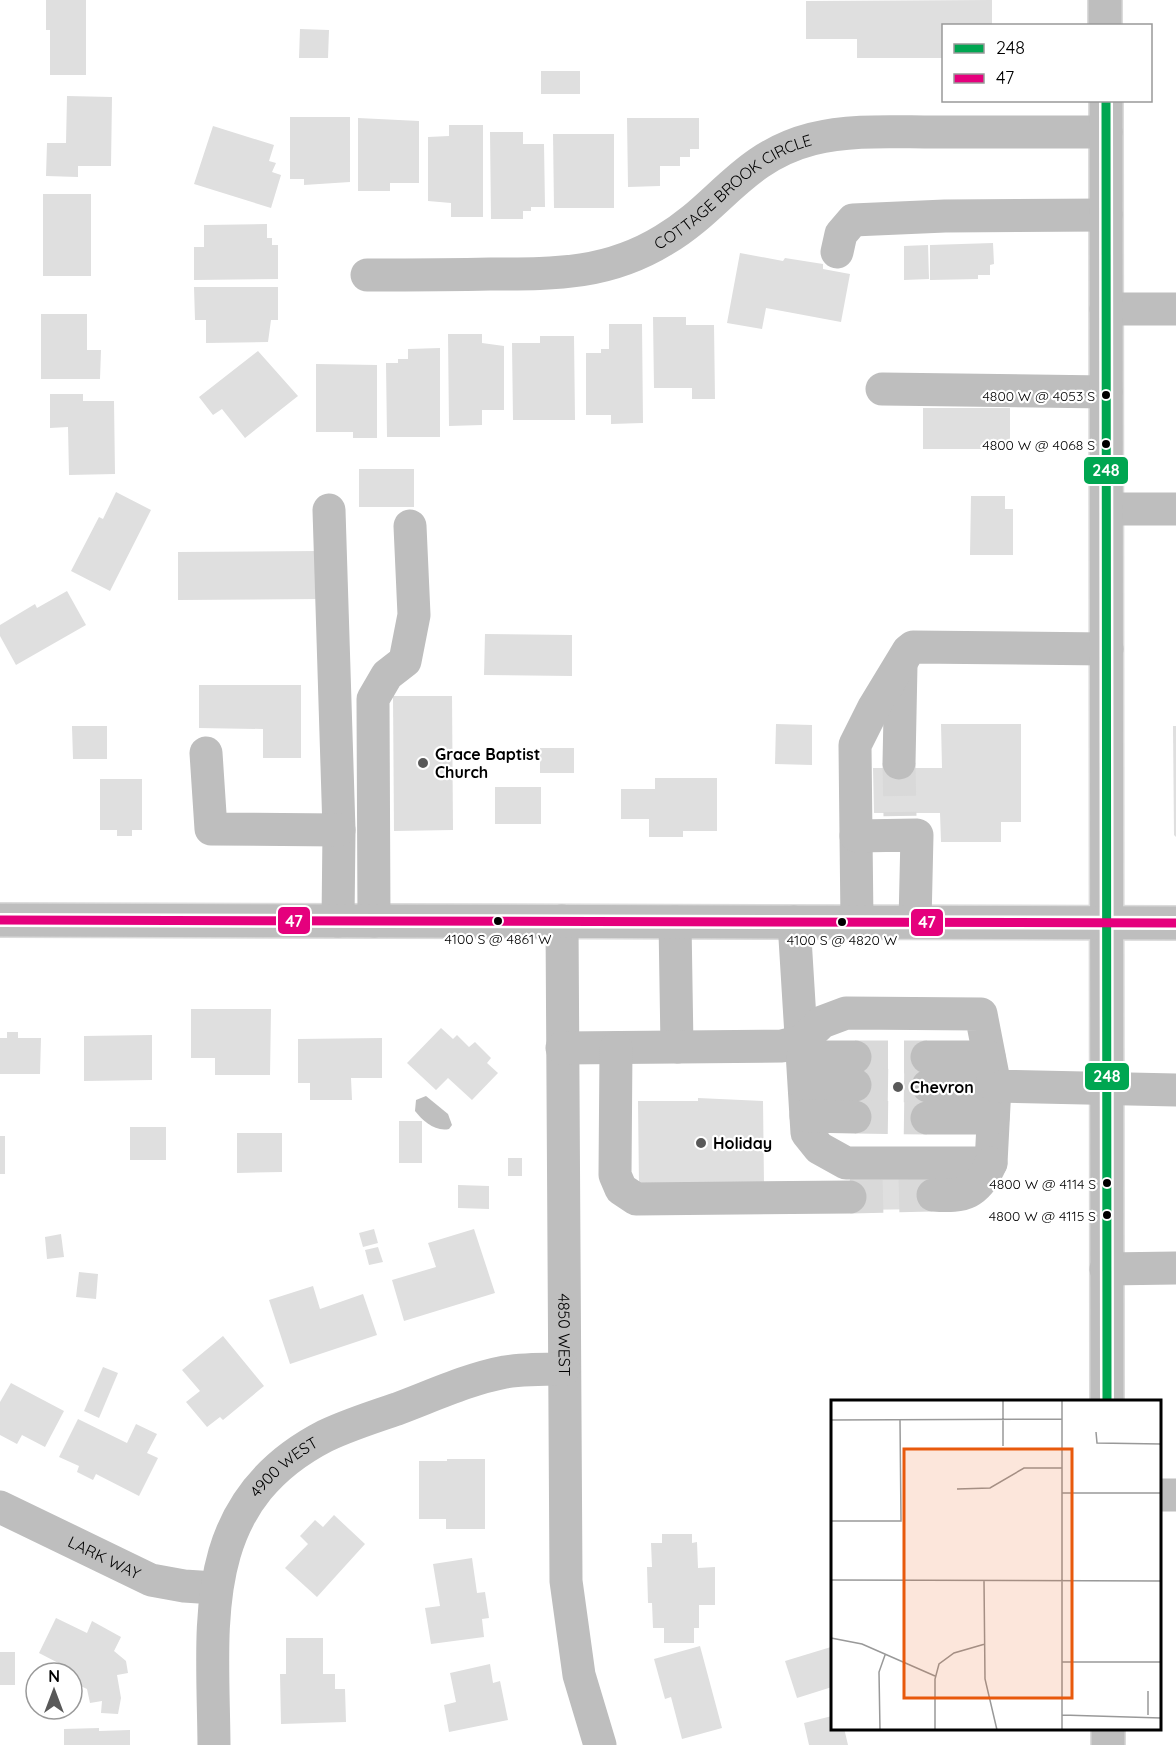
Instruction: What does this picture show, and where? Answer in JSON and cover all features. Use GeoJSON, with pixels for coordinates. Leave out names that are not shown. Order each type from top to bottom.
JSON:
{"type":"FeatureCollection","features":[{"type":"Feature","properties":{"kind":"main road"},"geometry":{"type":"LineString","coordinates":[[1105,0],[1106,24]]}},
{"type":"Feature","properties":{"kind":"main road"},"geometry":{"type":"LineString","coordinates":[[1106,116],[1107,1400]]}},
{"type":"Feature","properties":{"kind":"main road","name":"COTTAGE BROOK CIRCLE"},"geometry":{"type":"LineString","coordinates":[[367,275],[557,274],[599,268],[643,252],[666,239],[687,224],[743,173],[765,158],[788,147],[837,134],[1106,116]]}},
{"type":"Feature","properties":{"kind":"main road"},"geometry":{"type":"LineString","coordinates":[[837,252],[841,234],[853,220],[945,216],[1106,215]]}},
{"type":"Feature","properties":{"kind":"main road"},"geometry":{"type":"LineString","coordinates":[[1106,309],[1176,309]]}},
{"type":"Feature","properties":{"kind":"main road"},"geometry":{"type":"LineString","coordinates":[[882,389],[1106,393]]}},
{"type":"Feature","properties":{"kind":"main road"},"geometry":{"type":"LineString","coordinates":[[1107,509],[1176,510]]}},
{"type":"Feature","properties":{"kind":"main road"},"geometry":{"type":"LineString","coordinates":[[329,510],[339,830],[338,921]]}},
{"type":"Feature","properties":{"kind":"main road"},"geometry":{"type":"LineString","coordinates":[[374,921],[373,699],[387,675],[405,661],[414,615],[410,526]]}},
{"type":"Feature","properties":{"kind":"main road"},"geometry":{"type":"LineString","coordinates":[[857,922],[855,745],[874,707],[913,647],[1107,649]]}},
{"type":"Feature","properties":{"kind":"main road"},"geometry":{"type":"LineString","coordinates":[[899,763],[901,665]]}},
{"type":"Feature","properties":{"kind":"main road"},"geometry":{"type":"LineString","coordinates":[[206,753],[211,829],[339,830]]}},
{"type":"Feature","properties":{"kind":"main road"},"geometry":{"type":"LineString","coordinates":[[856,836],[906,829],[915,922]]}},
{"type":"Feature","properties":{"kind":"main road"},"geometry":{"type":"LineString","coordinates":[[0,920],[1176,923]]}},
{"type":"Feature","properties":{"kind":"main road","name":"4850 WEST"},"geometry":{"type":"LineString","coordinates":[[562,921],[565,1548],[568,1614],[579,1675],[600,1745]]}},
{"type":"Feature","properties":{"kind":"main road"},"geometry":{"type":"LineString","coordinates":[[675,922],[677,1047]]}},
{"type":"Feature","properties":{"kind":"main road"},"geometry":{"type":"LineString","coordinates":[[794,922],[807,1133],[819,1148],[846,1163],[991,1164]]}},
{"type":"Feature","properties":{"kind":"main road"},"geometry":{"type":"LineString","coordinates":[[804,1075],[822,1022],[846,1013],[981,1014],[993,1087],[991,1164],[983,1181],[962,1196],[933,1195]]}},
{"type":"Feature","properties":{"kind":"main road"},"geometry":{"type":"LineString","coordinates":[[562,1048],[782,1046],[804,1075],[855,1117]]}},
{"type":"Feature","properties":{"kind":"main road"},"geometry":{"type":"LineString","coordinates":[[616,1048],[615,1175],[621,1189],[636,1199],[850,1197]]}},
{"type":"Feature","properties":{"kind":"main road"},"geometry":{"type":"LineString","coordinates":[[804,1075],[855,1071]]}},
{"type":"Feature","properties":{"kind":"main road"},"geometry":{"type":"LineString","coordinates":[[993,1087],[927,1087],[1176,1090]]}},
{"type":"Feature","properties":{"kind":"main road"},"geometry":{"type":"LineString","coordinates":[[1106,1269],[1176,1268]]}},
{"type":"Feature","properties":{"kind":"main road","name":"4900 WEST"},"geometry":{"type":"LineString","coordinates":[[213,1745],[215,1588],[226,1545],[246,1507],[280,1467],[302,1450],[347,1426],[489,1376],[521,1370],[564,1369]]}},
{"type":"Feature","properties":{"kind":"main road","name":"LARK WAY"},"geometry":{"type":"LineString","coordinates":[[0,1507],[152,1580],[168,1584],[215,1588]]}},
{"type":"Feature","properties":{"kind":"shaded area"},"geometry":{"type":"Polygon","coordinates":[[[426,1096],[448,1114],[452,1125],[449,1129],[434,1127],[415,1111],[416,1100],[426,1096]]]}},
{"type":"Feature","properties":{"kind":"building"},"geometry":{"type":"Polygon","coordinates":[[[46,0],[86,0],[86,75],[50,75],[50,30],[46,30],[46,0]]]}},
{"type":"Feature","properties":{"kind":"building"},"geometry":{"type":"Polygon","coordinates":[[[992,0],[992,24],[942,24],[942,58],[857,58],[857,39],[806,39],[806,1],[992,0]]]}},
{"type":"Feature","properties":{"kind":"building"},"geometry":{"type":"Polygon","coordinates":[[[300,29],[329,30],[328,58],[299,58],[300,29]]]}},
{"type":"Feature","properties":{"kind":"building"},"geometry":{"type":"Polygon","coordinates":[[[541,71],[580,71],[580,94],[541,94],[541,71]]]}},
{"type":"Feature","properties":{"kind":"building"},"geometry":{"type":"Polygon","coordinates":[[[67,96],[112,97],[111,166],[78,166],[78,177],[46,176],[47,143],[66,143],[67,96]]]}},
{"type":"Feature","properties":{"kind":"building"},"geometry":{"type":"Polygon","coordinates":[[[290,117],[350,117],[350,182],[304,185],[304,179],[290,179],[290,117]]]}},
{"type":"Feature","properties":{"kind":"building"},"geometry":{"type":"Polygon","coordinates":[[[358,118],[419,121],[419,183],[390,183],[390,191],[358,191],[358,118]]]}},
{"type":"Feature","properties":{"kind":"building"},"geometry":{"type":"Polygon","coordinates":[[[627,118],[699,118],[699,149],[690,149],[690,157],[680,157],[680,166],[660,166],[660,186],[628,187],[627,118]]]}},
{"type":"Feature","properties":{"kind":"building"},"geometry":{"type":"Polygon","coordinates":[[[449,125],[483,125],[483,217],[451,217],[451,203],[428,201],[428,137],[449,136],[449,125]]]}},
{"type":"Feature","properties":{"kind":"building"},"geometry":{"type":"Polygon","coordinates":[[[213,126],[274,145],[269,161],[276,163],[272,172],[281,175],[271,208],[194,184],[213,126]]]}},
{"type":"Feature","properties":{"kind":"building"},"geometry":{"type":"Polygon","coordinates":[[[490,132],[523,132],[523,144],[544,144],[545,207],[531,207],[531,211],[523,211],[523,219],[491,219],[490,132]]]}},
{"type":"Feature","properties":{"kind":"building"},"geometry":{"type":"Polygon","coordinates":[[[553,134],[614,134],[614,208],[554,208],[553,134]]]}},
{"type":"Feature","properties":{"kind":"building"},"geometry":{"type":"Polygon","coordinates":[[[43,194],[91,194],[91,276],[43,276],[43,194]]]}},
{"type":"Feature","properties":{"kind":"building"},"geometry":{"type":"Polygon","coordinates":[[[267,224],[267,238],[272,238],[272,245],[278,245],[278,279],[194,280],[194,247],[204,247],[204,225],[267,224]]]}},
{"type":"Feature","properties":{"kind":"building"},"geometry":{"type":"Polygon","coordinates":[[[993,243],[994,264],[990,265],[990,275],[978,275],[978,279],[930,280],[930,245],[993,243]]]}},
{"type":"Feature","properties":{"kind":"building"},"geometry":{"type":"Polygon","coordinates":[[[928,245],[929,279],[904,280],[904,246],[928,245]]]}},
{"type":"Feature","properties":{"kind":"building"},"geometry":{"type":"Polygon","coordinates":[[[740,253],[783,261],[785,258],[823,264],[823,269],[850,274],[841,322],[766,308],[762,329],[727,323],[740,253]]]}},
{"type":"Feature","properties":{"kind":"building"},"geometry":{"type":"Polygon","coordinates":[[[194,287],[278,287],[278,320],[271,320],[268,342],[206,343],[206,320],[195,320],[194,287]]]}},
{"type":"Feature","properties":{"kind":"building"},"geometry":{"type":"Polygon","coordinates":[[[41,314],[87,314],[87,350],[101,350],[100,379],[41,379],[41,314]]]}},
{"type":"Feature","properties":{"kind":"building"},"geometry":{"type":"Polygon","coordinates":[[[653,317],[686,317],[686,325],[714,325],[715,399],[692,399],[692,388],[654,388],[653,317]]]}},
{"type":"Feature","properties":{"kind":"building"},"geometry":{"type":"Polygon","coordinates":[[[609,324],[642,324],[643,423],[611,424],[611,415],[586,415],[586,353],[601,353],[601,349],[609,349],[609,324]]]}},
{"type":"Feature","properties":{"kind":"building"},"geometry":{"type":"Polygon","coordinates":[[[448,334],[482,334],[482,343],[504,346],[504,410],[482,410],[482,425],[449,426],[448,334]]]}},
{"type":"Feature","properties":{"kind":"building"},"geometry":{"type":"Polygon","coordinates":[[[540,336],[574,336],[575,420],[513,420],[512,343],[540,343],[540,336]]]}},
{"type":"Feature","properties":{"kind":"building"},"geometry":{"type":"Polygon","coordinates":[[[440,348],[440,437],[387,437],[386,363],[398,363],[398,359],[408,359],[408,349],[440,348]]]}},
{"type":"Feature","properties":{"kind":"building"},"geometry":{"type":"Polygon","coordinates":[[[258,351],[298,396],[245,438],[222,409],[213,415],[199,397],[258,351]]]}},
{"type":"Feature","properties":{"kind":"building"},"geometry":{"type":"Polygon","coordinates":[[[316,364],[377,365],[377,438],[353,438],[353,432],[316,432],[316,364]]]}},
{"type":"Feature","properties":{"kind":"building"},"geometry":{"type":"Polygon","coordinates":[[[50,394],[83,394],[83,401],[114,401],[115,474],[69,475],[68,427],[50,428],[50,394]]]}},
{"type":"Feature","properties":{"kind":"building"},"geometry":{"type":"Polygon","coordinates":[[[923,408],[1010,408],[1010,449],[923,449],[923,408]]]}},
{"type":"Feature","properties":{"kind":"building"},"geometry":{"type":"Polygon","coordinates":[[[359,469],[414,469],[414,507],[359,507],[359,469]]]}},
{"type":"Feature","properties":{"kind":"building"},"geometry":{"type":"Polygon","coordinates":[[[116,492],[151,510],[110,591],[71,571],[99,517],[103,519],[116,492]]]}},
{"type":"Feature","properties":{"kind":"building"},"geometry":{"type":"Polygon","coordinates":[[[971,496],[1005,496],[1005,509],[1013,509],[1013,555],[970,555],[971,496]]]}},
{"type":"Feature","properties":{"kind":"building"},"geometry":{"type":"Polygon","coordinates":[[[319,551],[319,599],[178,600],[178,552],[319,551]]]}},
{"type":"Feature","properties":{"kind":"building"},"geometry":{"type":"Polygon","coordinates":[[[67,591],[86,625],[16,665],[0,636],[0,625],[35,604],[37,608],[67,591]]]}},
{"type":"Feature","properties":{"kind":"building"},"geometry":{"type":"Polygon","coordinates":[[[485,634],[572,635],[572,676],[484,675],[485,634]]]}},
{"type":"Feature","properties":{"kind":"building"},"geometry":{"type":"Polygon","coordinates":[[[199,685],[301,685],[301,758],[263,758],[263,729],[199,728],[199,685]]]}},
{"type":"Feature","properties":{"kind":"building","name":"Grace Baptist Church"},"geometry":{"type":"Polygon","coordinates":[[[393,696],[452,696],[453,830],[394,831],[393,696]]]}},
{"type":"Feature","properties":{"kind":"building"},"geometry":{"type":"Polygon","coordinates":[[[776,724],[812,725],[812,765],[775,764],[776,724]]]}},
{"type":"Feature","properties":{"kind":"building"},"geometry":{"type":"Polygon","coordinates":[[[941,724],[1021,724],[1021,822],[1001,822],[1001,842],[941,842],[940,813],[874,813],[873,768],[942,768],[941,724]]]}},
{"type":"Feature","properties":{"kind":"building"},"geometry":{"type":"Polygon","coordinates":[[[72,726],[107,726],[107,759],[73,759],[72,726]]]}},
{"type":"Feature","properties":{"kind":"building"},"geometry":{"type":"Polygon","coordinates":[[[1173,726],[1176,726],[1176,837],[1174,835],[1173,726]]]}},
{"type":"Feature","properties":{"kind":"building"},"geometry":{"type":"Polygon","coordinates":[[[540,748],[574,748],[574,773],[540,773],[540,748]]]}},
{"type":"Feature","properties":{"kind":"building"},"geometry":{"type":"Polygon","coordinates":[[[655,778],[717,778],[717,831],[683,831],[683,837],[649,837],[649,819],[621,819],[621,789],[655,789],[655,778]]]}},
{"type":"Feature","properties":{"kind":"building"},"geometry":{"type":"Polygon","coordinates":[[[100,779],[142,779],[142,830],[132,830],[132,836],[117,836],[117,830],[100,830],[100,779]]]}},
{"type":"Feature","properties":{"kind":"building"},"geometry":{"type":"Polygon","coordinates":[[[495,787],[541,787],[541,824],[495,824],[495,787]]]}},
{"type":"Feature","properties":{"kind":"building"},"geometry":{"type":"Polygon","coordinates":[[[191,1009],[271,1009],[270,1075],[215,1075],[215,1058],[191,1058],[191,1009]]]}},
{"type":"Feature","properties":{"kind":"building"},"geometry":{"type":"Polygon","coordinates":[[[441,1028],[453,1039],[457,1035],[469,1047],[475,1042],[491,1058],[487,1063],[498,1073],[472,1100],[448,1078],[436,1090],[407,1063],[441,1028]]]}},
{"type":"Feature","properties":{"kind":"building"},"geometry":{"type":"Polygon","coordinates":[[[7,1032],[18,1032],[18,1038],[41,1038],[40,1074],[0,1074],[0,1038],[7,1038],[7,1032]]]}},
{"type":"Feature","properties":{"kind":"building"},"geometry":{"type":"Polygon","coordinates":[[[152,1035],[152,1080],[84,1081],[84,1036],[152,1035]]]}},
{"type":"Feature","properties":{"kind":"building"},"geometry":{"type":"Polygon","coordinates":[[[382,1038],[382,1078],[351,1078],[352,1100],[310,1100],[310,1083],[298,1083],[298,1039],[382,1038]]]}},
{"type":"Feature","properties":{"kind":"building","name":"Holiday"},"geometry":{"type":"Polygon","coordinates":[[[698,1098],[763,1101],[764,1185],[639,1186],[638,1101],[698,1101],[698,1098]]]}},
{"type":"Feature","properties":{"kind":"building"},"geometry":{"type":"Polygon","coordinates":[[[399,1121],[422,1121],[422,1163],[399,1163],[399,1121]]]}},
{"type":"Feature","properties":{"kind":"building"},"geometry":{"type":"Polygon","coordinates":[[[130,1127],[166,1127],[166,1160],[130,1160],[130,1127]]]}},
{"type":"Feature","properties":{"kind":"building"},"geometry":{"type":"Polygon","coordinates":[[[237,1133],[282,1133],[282,1172],[237,1173],[237,1133]]]}},
{"type":"Feature","properties":{"kind":"building"},"geometry":{"type":"Polygon","coordinates":[[[0,1136],[5,1136],[5,1174],[0,1174],[0,1136]]]}},
{"type":"Feature","properties":{"kind":"building"},"geometry":{"type":"Polygon","coordinates":[[[508,1158],[522,1158],[522,1176],[508,1176],[508,1158]]]}},
{"type":"Feature","properties":{"kind":"building"},"geometry":{"type":"Polygon","coordinates":[[[850,1172],[906,1172],[907,1181],[933,1181],[933,1209],[850,1210],[850,1172]]]}},
{"type":"Feature","properties":{"kind":"building"},"geometry":{"type":"Polygon","coordinates":[[[458,1185],[489,1186],[489,1209],[458,1208],[458,1185]]]}},
{"type":"Feature","properties":{"kind":"building"},"geometry":{"type":"Polygon","coordinates":[[[374,1229],[378,1243],[363,1247],[359,1233],[374,1229]]]}},
{"type":"Feature","properties":{"kind":"building"},"geometry":{"type":"Polygon","coordinates":[[[474,1229],[495,1293],[404,1321],[392,1280],[436,1267],[428,1243],[474,1229]]]}},
{"type":"Feature","properties":{"kind":"building"},"geometry":{"type":"Polygon","coordinates":[[[61,1234],[64,1257],[47,1259],[45,1237],[61,1234]]]}},
{"type":"Feature","properties":{"kind":"building"},"geometry":{"type":"Polygon","coordinates":[[[378,1247],[383,1262],[369,1265],[365,1250],[378,1247]]]}},
{"type":"Feature","properties":{"kind":"building"},"geometry":{"type":"Polygon","coordinates":[[[79,1272],[98,1274],[96,1299],[76,1297],[79,1272]]]}},
{"type":"Feature","properties":{"kind":"building"},"geometry":{"type":"Polygon","coordinates":[[[313,1286],[320,1309],[363,1294],[377,1335],[290,1364],[269,1300],[313,1286]]]}},
{"type":"Feature","properties":{"kind":"building"},"geometry":{"type":"Polygon","coordinates":[[[223,1336],[264,1386],[223,1420],[220,1417],[207,1427],[186,1402],[200,1391],[182,1370],[223,1336]]]}},
{"type":"Feature","properties":{"kind":"building"},"geometry":{"type":"Polygon","coordinates":[[[103,1367],[118,1373],[99,1418],[84,1411],[103,1367]]]}},
{"type":"Feature","properties":{"kind":"building"},"geometry":{"type":"Polygon","coordinates":[[[11,1383],[64,1411],[45,1447],[22,1435],[17,1444],[0,1435],[0,1402],[11,1383]]]}},
{"type":"Feature","properties":{"kind":"building"},"geometry":{"type":"Polygon","coordinates":[[[78,1419],[127,1443],[136,1424],[157,1434],[147,1453],[158,1458],[139,1496],[96,1474],[93,1480],[77,1472],[79,1466],[59,1457],[78,1419]]]}},
{"type":"Feature","properties":{"kind":"building"},"geometry":{"type":"Polygon","coordinates":[[[447,1459],[485,1459],[485,1529],[446,1529],[446,1519],[419,1519],[419,1461],[447,1461],[447,1459]]]}},
{"type":"Feature","properties":{"kind":"building"},"geometry":{"type":"Polygon","coordinates":[[[334,1515],[365,1544],[317,1597],[285,1568],[308,1544],[300,1536],[315,1520],[323,1527],[334,1515]]]}},
{"type":"Feature","properties":{"kind":"building"},"geometry":{"type":"Polygon","coordinates":[[[662,1534],[692,1534],[692,1543],[697,1542],[698,1568],[715,1567],[715,1605],[699,1605],[699,1628],[694,1628],[694,1643],[664,1643],[664,1628],[653,1628],[652,1603],[648,1603],[647,1567],[652,1567],[651,1543],[662,1543],[662,1534]]]}},
{"type":"Feature","properties":{"kind":"building"},"geometry":{"type":"Polygon","coordinates":[[[472,1558],[477,1593],[485,1592],[489,1618],[482,1619],[484,1637],[431,1644],[425,1608],[440,1606],[433,1564],[472,1558]]]}},
{"type":"Feature","properties":{"kind":"building"},"geometry":{"type":"Polygon","coordinates":[[[56,1618],[87,1633],[92,1621],[121,1637],[114,1651],[126,1661],[128,1673],[117,1675],[121,1698],[118,1714],[101,1713],[102,1701],[90,1703],[87,1689],[84,1688],[84,1661],[54,1661],[39,1653],[56,1618]]]}},
{"type":"Feature","properties":{"kind":"building"},"geometry":{"type":"Polygon","coordinates":[[[286,1638],[323,1638],[323,1674],[335,1674],[335,1689],[345,1689],[346,1722],[281,1724],[280,1674],[286,1674],[286,1638]]]}},
{"type":"Feature","properties":{"kind":"building"},"geometry":{"type":"Polygon","coordinates":[[[700,1646],[722,1728],[682,1739],[671,1697],[665,1699],[654,1659],[700,1646]]]}},
{"type":"Feature","properties":{"kind":"building"},"geometry":{"type":"Polygon","coordinates":[[[831,1647],[831,1687],[797,1698],[785,1661],[831,1647]]]}},
{"type":"Feature","properties":{"kind":"building"},"geometry":{"type":"Polygon","coordinates":[[[0,1652],[15,1652],[15,1685],[0,1685],[0,1652]]]}},
{"type":"Feature","properties":{"kind":"building"},"geometry":{"type":"Polygon","coordinates":[[[490,1664],[493,1683],[500,1681],[508,1720],[449,1732],[444,1705],[456,1702],[450,1673],[490,1664]]]}},
{"type":"Feature","properties":{"kind":"building"},"geometry":{"type":"Polygon","coordinates":[[[831,1716],[831,1730],[844,1730],[848,1745],[809,1745],[804,1723],[831,1716]]]}},
{"type":"Feature","properties":{"kind":"building"},"geometry":{"type":"Polygon","coordinates":[[[99,1728],[99,1731],[130,1730],[130,1745],[64,1745],[64,1729],[99,1728]]]}},
{"type":"Feature","properties":{"kind":"building"},"geometry":{"type":"Polygon","coordinates":[[[962,1730],[1004,1730],[1004,1731],[962,1730]]]}},
{"type":"Feature","properties":{"kind":"tunnel"},"geometry":{"type":"LineString","coordinates":[[899,763],[900,816]]}},
{"type":"Feature","properties":{"kind":"tunnel"},"geometry":{"type":"LineString","coordinates":[[855,1057],[927,1057]]}},
{"type":"Feature","properties":{"kind":"tunnel"},"geometry":{"type":"LineString","coordinates":[[855,1085],[928,1086]]}},
{"type":"Feature","properties":{"kind":"tunnel"},"geometry":{"type":"LineString","coordinates":[[855,1117],[927,1118]]}},
{"type":"Feature","properties":{"kind":"tunnel"},"geometry":{"type":"LineString","coordinates":[[850,1197],[933,1195]]}},
{"type":"Feature","properties":{"kind":"transit line","name":"248"},"geometry":{"type":"LineString","coordinates":[[1106,102],[1107,1400]]}},
{"type":"Feature","properties":{"kind":"transit line","name":"47"},"geometry":{"type":"LineString","coordinates":[[0,920],[1176,923]]}},
{"type":"Feature","properties":{"kind":"place","name":"4800 W @ 4053 S"},"geometry":{"type":"Point","coordinates":[1106,395]}},
{"type":"Feature","properties":{"kind":"place","name":"4800 W @ 4068 S"},"geometry":{"type":"Point","coordinates":[1106,444]}},
{"type":"Feature","properties":{"kind":"place","name":"Grace Baptist Church"},"geometry":{"type":"Point","coordinates":[423,763]}},
{"type":"Feature","properties":{"kind":"place","name":"4100 S @ 4861 W"},"geometry":{"type":"Point","coordinates":[498,921]}},
{"type":"Feature","properties":{"kind":"place","name":"4100 S @ 4820 W"},"geometry":{"type":"Point","coordinates":[842,922]}},
{"type":"Feature","properties":{"kind":"place","name":"Chevron"},"geometry":{"type":"Point","coordinates":[898,1087]}},
{"type":"Feature","properties":{"kind":"place","name":"Holiday"},"geometry":{"type":"Point","coordinates":[701,1143]}},
{"type":"Feature","properties":{"kind":"place","name":"4800 W @ 4114 S"},"geometry":{"type":"Point","coordinates":[1107,1183]}},
{"type":"Feature","properties":{"kind":"place","name":"4800 W @ 4115 S"},"geometry":{"type":"Point","coordinates":[1107,1215]}}]}
